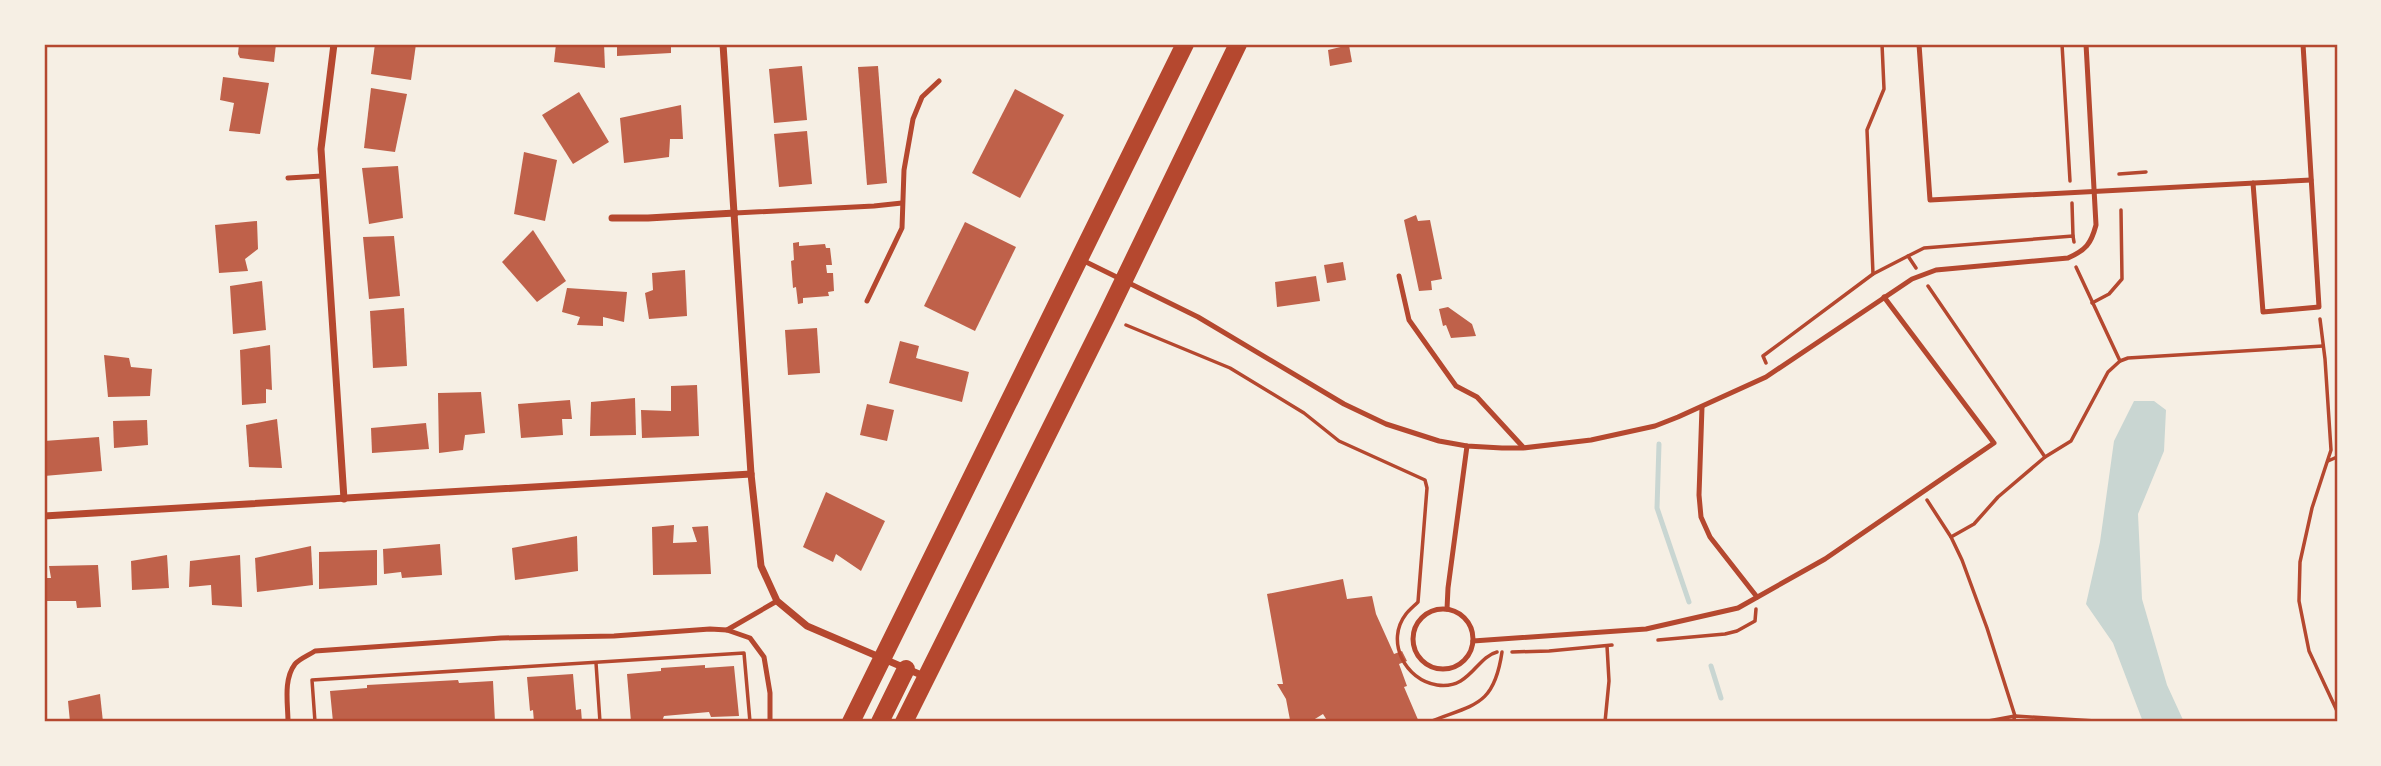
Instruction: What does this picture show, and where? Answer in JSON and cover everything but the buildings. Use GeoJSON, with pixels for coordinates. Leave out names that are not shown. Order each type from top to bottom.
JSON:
{"type":"FeatureCollection","features":[{"type":"Feature","properties":{"kind":"main road"},"geometry":{"type":"LineString","coordinates":[[851,722],[1185,44]]}},
{"type":"Feature","properties":{"kind":"main road"},"geometry":{"type":"LineString","coordinates":[[904,722],[1238,44]]}},
{"type":"Feature","properties":{"kind":"main road"},"geometry":{"type":"LineString","coordinates":[[880,722],[906,669]]}},
{"type":"Feature","properties":{"kind":"street"},"geometry":{"type":"LineString","coordinates":[[334,44],[321,149],[344,499]]}},
{"type":"Feature","properties":{"kind":"street"},"geometry":{"type":"LineString","coordinates":[[723,44],[751,474],[761,566],[777,601],[807,626],[881,660],[926,677]]}},
{"type":"Feature","properties":{"kind":"street"},"geometry":{"type":"LineString","coordinates":[[612,218],[735,212]]}},
{"type":"Feature","properties":{"kind":"street"},"geometry":{"type":"LineString","coordinates":[[44,516],[751,474]]}},
{"type":"Feature","properties":{"kind":"lane"},"geometry":{"type":"LineString","coordinates":[[1919,44],[1930,200],[2311,180]]}},
{"type":"Feature","properties":{"kind":"lane"},"geometry":{"type":"LineString","coordinates":[[1079,259],[1198,317],[1344,404],[1385,424],[1428,438],[1467,446],[1523,448],[1591,439],[1655,426],[1770,374],[1921,275],[1936,270],[2052,260],[2085,250],[2092,241],[2096,225],[2086,44]]}},
{"type":"Feature","properties":{"kind":"lane"},"geometry":{"type":"LineString","coordinates":[[2253,183],[2263,312],[2319,307],[2303,44]]}},
{"type":"Feature","properties":{"kind":"lane"},"geometry":{"type":"LineString","coordinates":[[867,301],[902,228],[906,158],[913,119],[922,97],[939,81]]}},
{"type":"Feature","properties":{"kind":"lane"},"geometry":{"type":"LineString","coordinates":[[288,178],[322,176]]}},
{"type":"Feature","properties":{"kind":"lane"},"geometry":{"type":"LineString","coordinates":[[735,212],[902,203]]}},
{"type":"Feature","properties":{"kind":"lane"},"geometry":{"type":"LineString","coordinates":[[1399,276],[1409,320],[1456,386],[1477,397],[1523,448]]}},
{"type":"Feature","properties":{"kind":"lane"},"geometry":{"type":"LineString","coordinates":[[1474,641],[1646,629],[1738,608],[1825,559],[1994,443],[1884,297]]}},
{"type":"Feature","properties":{"kind":"lane"},"geometry":{"type":"LineString","coordinates":[[1702,407],[1699,495],[1701,516],[1710,537],[1757,597]]}},
{"type":"Feature","properties":{"kind":"lane"},"geometry":{"type":"LineString","coordinates":[[1447,609],[1467,446]]}},
{"type":"Feature","properties":{"kind":"lane"},"geometry":{"type":"LineString","coordinates":[[727,630],[777,601]]}},
{"type":"Feature","properties":{"kind":"lane"},"geometry":{"type":"LineString","coordinates":[[1447,609],[1461,614],[1467,620],[1474,641],[1465,660],[1457,666],[1437,669],[1420,659],[1413,639],[1419,620],[1437,610],[1447,609]]}},
{"type":"Feature","properties":{"kind":"lane"},"geometry":{"type":"LineString","coordinates":[[288,722],[287,689],[290,676],[296,663],[314,651],[501,638],[614,636],[710,629],[727,630],[750,638],[764,657],[770,693],[770,722]]}},
{"type":"Feature","properties":{"kind":"path"},"geometry":{"type":"LineString","coordinates":[[1873,274],[1867,130],[1884,89],[1882,44]]}},
{"type":"Feature","properties":{"kind":"path"},"geometry":{"type":"LineString","coordinates":[[2062,44],[2077,271],[2120,361]]}},
{"type":"Feature","properties":{"kind":"path"},"geometry":{"type":"LineString","coordinates":[[2119,174],[2146,172]]}},
{"type":"Feature","properties":{"kind":"path"},"geometry":{"type":"LineString","coordinates":[[2092,303],[2109,294],[2122,279],[2121,210]]}},
{"type":"Feature","properties":{"kind":"path"},"geometry":{"type":"LineString","coordinates":[[1770,374],[1763,355],[1873,274],[1924,248],[2073,236]]}},
{"type":"Feature","properties":{"kind":"path"},"geometry":{"type":"LineString","coordinates":[[1908,256],[2045,457]]}},
{"type":"Feature","properties":{"kind":"path"},"geometry":{"type":"LineString","coordinates":[[2319,307],[2331,450],[2312,508],[2301,562],[2299,601],[2309,652],[2337,711]]}},
{"type":"Feature","properties":{"kind":"path"},"geometry":{"type":"LineString","coordinates":[[1126,325],[1230,368],[1304,413],[1339,441],[1424,480],[1427,488],[1418,602],[1405,615],[1398,631],[1399,653],[1419,678],[1439,685],[1451,684],[1469,677],[1489,654],[1619,644]]}},
{"type":"Feature","properties":{"kind":"path"},"geometry":{"type":"LineString","coordinates":[[1951,537],[1974,524],[1998,497],[2045,457],[2071,441],[2108,372],[2120,361],[2128,358],[2323,346]]}},
{"type":"Feature","properties":{"kind":"path"},"geometry":{"type":"LineString","coordinates":[[2328,461],[2337,457]]}},
{"type":"Feature","properties":{"kind":"path"},"geometry":{"type":"LineString","coordinates":[[1922,492],[1951,537],[1962,560],[2015,716],[2013,722]]}},
{"type":"Feature","properties":{"kind":"path"},"geometry":{"type":"LineString","coordinates":[[1655,640],[1737,631],[1755,621],[1757,597]]}},
{"type":"Feature","properties":{"kind":"path"},"geometry":{"type":"LineString","coordinates":[[1605,722],[1609,681],[1607,633]]}},
{"type":"Feature","properties":{"kind":"path"},"geometry":{"type":"LineString","coordinates":[[1429,722],[1468,710],[1482,700],[1491,688],[1502,652]]}},
{"type":"Feature","properties":{"kind":"path"},"geometry":{"type":"LineString","coordinates":[[315,722],[312,680],[744,653],[750,722]]}},
{"type":"Feature","properties":{"kind":"path"},"geometry":{"type":"LineString","coordinates":[[596,663],[600,722]]}},
{"type":"Feature","properties":{"kind":"path"},"geometry":{"type":"LineString","coordinates":[[1983,722],[2015,716],[2111,722]]}},
{"type":"Feature","properties":{"kind":"shaded area"},"geometry":{"type":"Polygon","coordinates":[[[2134,401],[2154,401],[2166,410],[2164,451],[2138,514],[2142,599],[2167,685],[2184,722],[2143,722],[2113,643],[2086,604],[2100,542],[2114,441],[2134,401]]]}},
{"type":"Feature","properties":{"kind":"waterway"},"geometry":{"type":"LineString","coordinates":[[1659,444],[1657,508],[1689,602]]}},
{"type":"Feature","properties":{"kind":"waterway"},"geometry":{"type":"LineString","coordinates":[[1711,666],[1721,698]]}}]}
